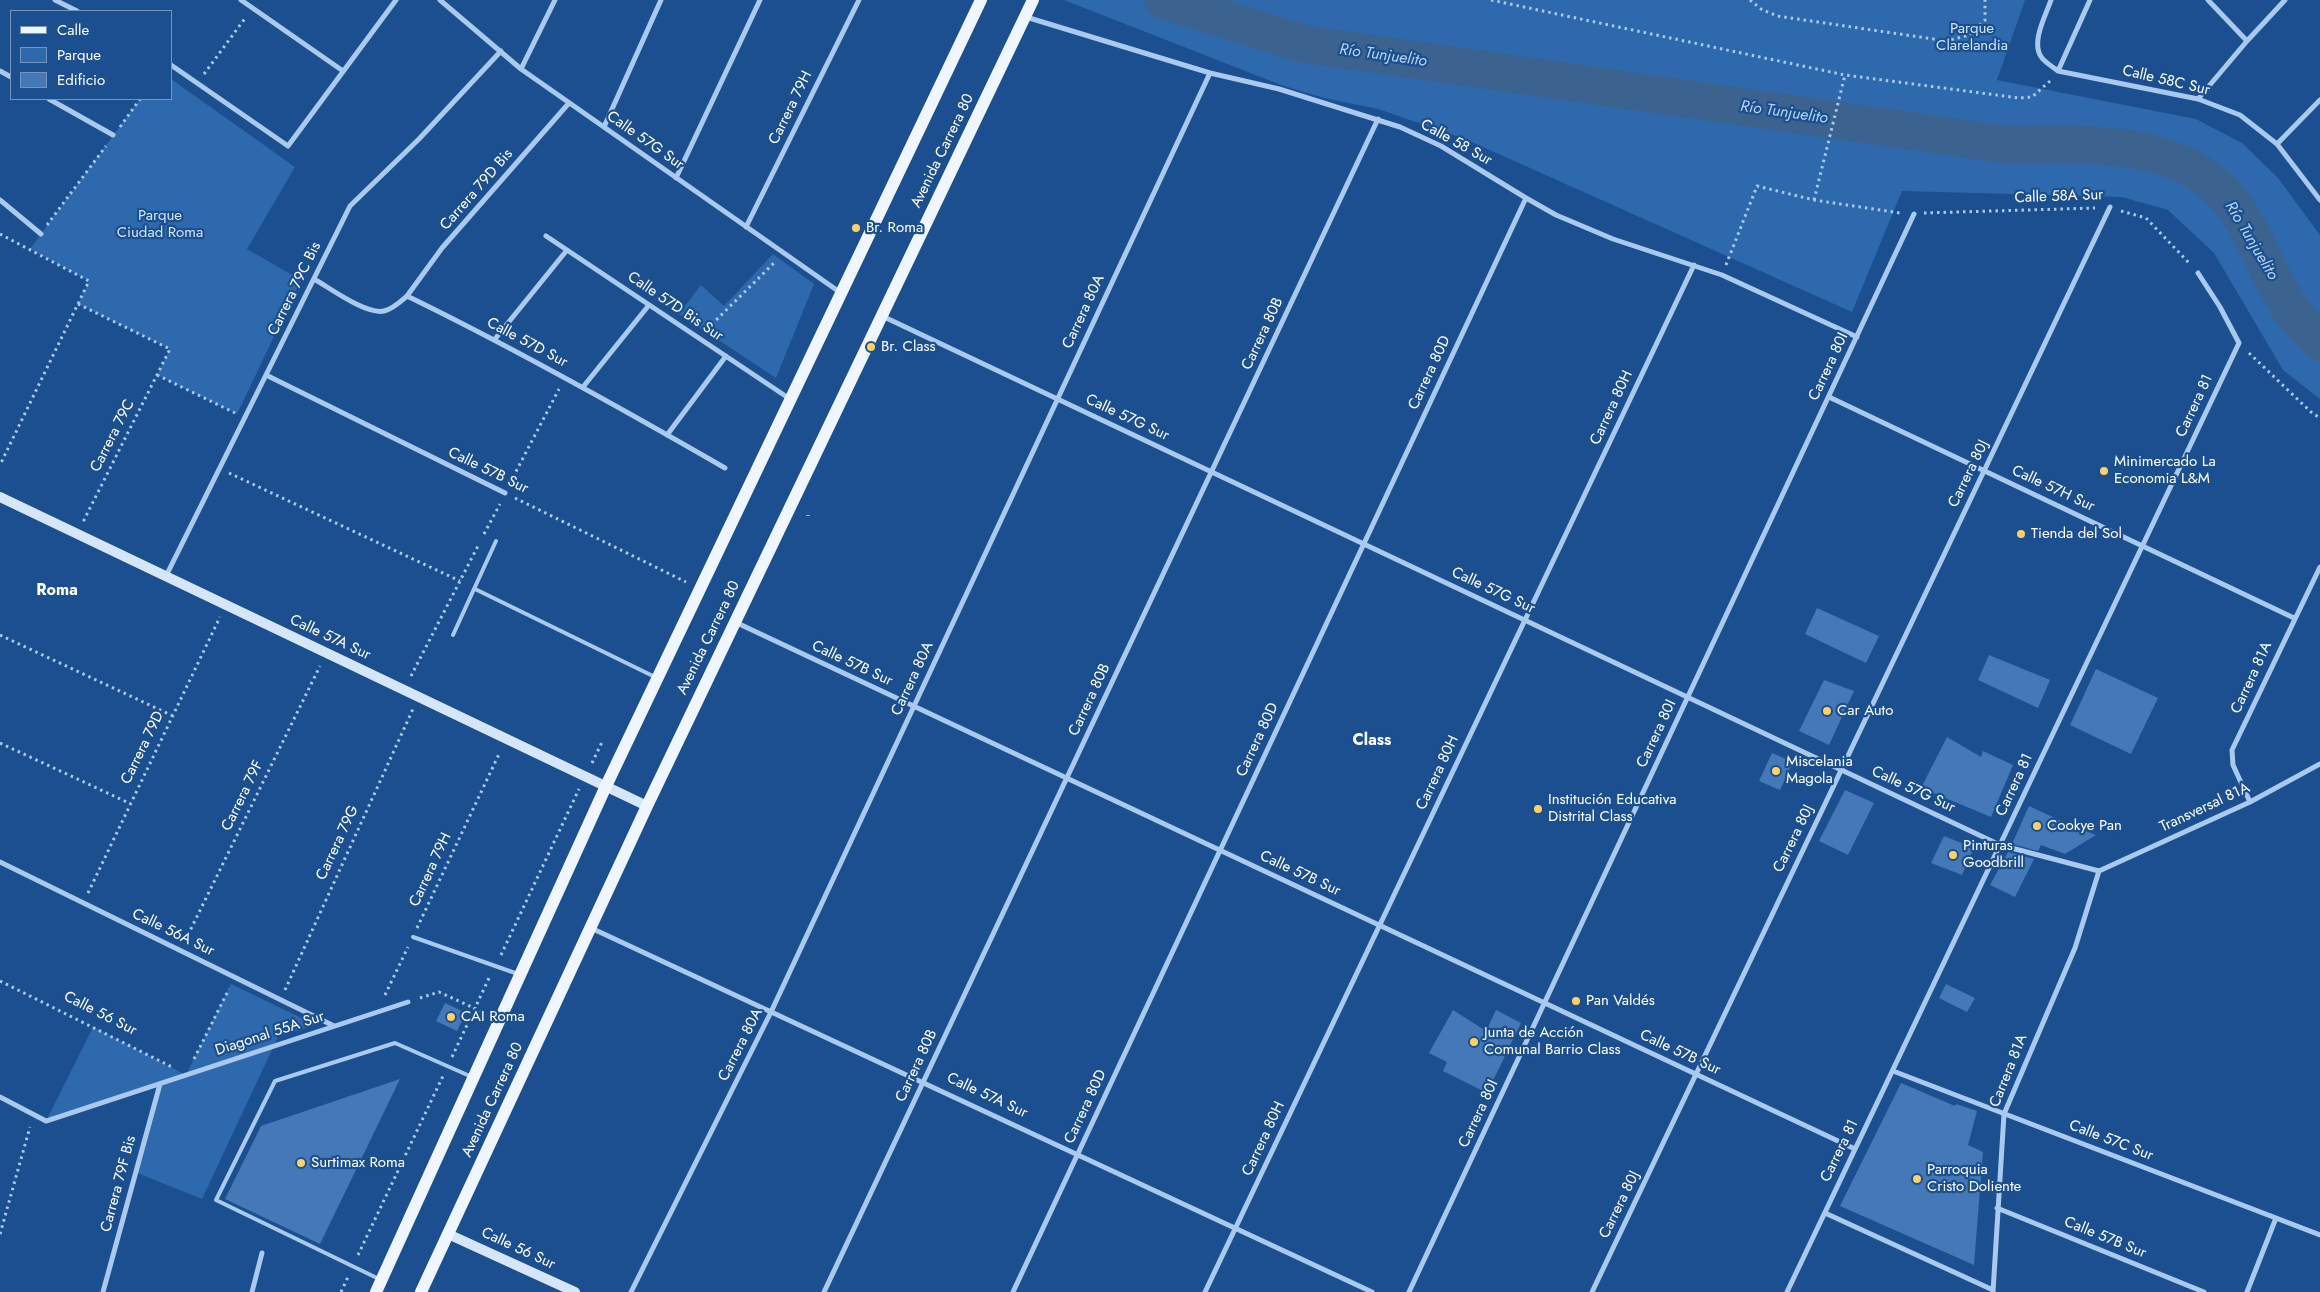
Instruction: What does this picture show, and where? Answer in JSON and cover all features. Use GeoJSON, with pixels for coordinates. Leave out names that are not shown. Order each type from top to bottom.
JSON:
{"type":"FeatureCollection","features":[{"type":"Feature","properties":{"kind":"main road","name":"Avenida Carrera 80"},"geometry":{"type":"LineString","coordinates":[[376,1292],[606,786],[981,0]]}},
{"type":"Feature","properties":{"kind":"main road","name":"Avenida Carrera 80"},"geometry":{"type":"LineString","coordinates":[[421,1292],[647,806],[1033,0]]}},
{"type":"Feature","properties":{"kind":"street"},"geometry":{"type":"LineString","coordinates":[[55,0],[75,10]]}},
{"type":"Feature","properties":{"kind":"street"},"geometry":{"type":"LineString","coordinates":[[241,0],[343,71]]}},
{"type":"Feature","properties":{"kind":"street"},"geometry":{"type":"LineString","coordinates":[[172,66],[288,146],[396,0]]}},
{"type":"Feature","properties":{"kind":"street","name":"Calle 57G Sur"},"geometry":{"type":"LineString","coordinates":[[440,0],[521,69],[841,293]]}},
{"type":"Feature","properties":{"kind":"street"},"geometry":{"type":"LineString","coordinates":[[521,69],[555,0]]}},
{"type":"Feature","properties":{"kind":"street"},"geometry":{"type":"LineString","coordinates":[[604,128],[661,0]]}},
{"type":"Feature","properties":{"kind":"street"},"geometry":{"type":"LineString","coordinates":[[676,178],[760,0]]}},
{"type":"Feature","properties":{"kind":"street","name":"Carrera 79H"},"geometry":{"type":"LineString","coordinates":[[746,227],[859,0]]}},
{"type":"Feature","properties":{"kind":"street"},"geometry":{"type":"LineString","coordinates":[[2051,0],[2038,38],[2038,51],[2042,58],[2058,71],[2090,0]]}},
{"type":"Feature","properties":{"kind":"street"},"geometry":{"type":"LineString","coordinates":[[2208,0],[2247,41]]}},
{"type":"Feature","properties":{"kind":"street"},"geometry":{"type":"LineString","coordinates":[[2198,99],[2285,0]]}},
{"type":"Feature","properties":{"kind":"street","name":"Calle 58 Sur"},"geometry":{"type":"LineString","coordinates":[[1025,17],[1378,119],[1441,146],[1556,215],[1613,239],[1722,275],[1857,337]]}},
{"type":"Feature","properties":{"kind":"street","name":"Carrera 79C Bis"},"geometry":{"type":"LineString","coordinates":[[166,576],[350,206],[419,139],[501,51]]}},
{"type":"Feature","properties":{"kind":"street","name":"Calle 58C Sur"},"geometry":{"type":"LineString","coordinates":[[2058,71],[2198,99],[2240,115],[2277,144],[2320,200]]}},
{"type":"Feature","properties":{"kind":"street","name":"Carrera 80A"},"geometry":{"type":"LineString","coordinates":[[631,1292],[771,1012],[1210,72]]}},
{"type":"Feature","properties":{"kind":"street"},"geometry":{"type":"LineString","coordinates":[[51,100],[113,135]]}},
{"type":"Feature","properties":{"kind":"street"},"geometry":{"type":"LineString","coordinates":[[2277,144],[2320,100]]}},
{"type":"Feature","properties":{"kind":"street","name":"Carrera 79D Bis"},"geometry":{"type":"LineString","coordinates":[[407,296],[442,248],[569,103]]}},
{"type":"Feature","properties":{"kind":"street","name":"Carrera 80B"},"geometry":{"type":"LineString","coordinates":[[824,1292],[1378,119]]}},
{"type":"Feature","properties":{"kind":"street","name":"Carrera 80D"},"geometry":{"type":"LineString","coordinates":[[1012,1292],[1526,198]]}},
{"type":"Feature","properties":{"kind":"street"},"geometry":{"type":"LineString","coordinates":[[0,200],[41,234]]}},
{"type":"Feature","properties":{"kind":"street","name":"Carrera 80J"},"geometry":{"type":"LineString","coordinates":[[1592,1292],[2110,207]]}},
{"type":"Feature","properties":{"kind":"street","name":"Carrera 80I"},"geometry":{"type":"LineString","coordinates":[[1409,1292],[1914,214]]}},
{"type":"Feature","properties":{"kind":"street","name":"Calle 57D Bis Sur"},"geometry":{"type":"LineString","coordinates":[[546,236],[790,399]]}},
{"type":"Feature","properties":{"kind":"street"},"geometry":{"type":"LineString","coordinates":[[495,339],[567,250]]}},
{"type":"Feature","properties":{"kind":"street","name":"Carrera 80H"},"geometry":{"type":"LineString","coordinates":[[1205,1292],[1694,266]]}},
{"type":"Feature","properties":{"kind":"street"},"geometry":{"type":"LineString","coordinates":[[2198,272],[2220,307],[2239,343]]}},
{"type":"Feature","properties":{"kind":"street"},"geometry":{"type":"LineString","coordinates":[[314,279],[372,311],[384,311],[407,296]]}},
{"type":"Feature","properties":{"kind":"street","name":"Calle 57D Sur"},"geometry":{"type":"LineString","coordinates":[[407,296],[495,339],[726,468]]}},
{"type":"Feature","properties":{"kind":"street"},"geometry":{"type":"LineString","coordinates":[[584,387],[648,305]]}},
{"type":"Feature","properties":{"kind":"street","name":"Calle 57G Sur"},"geometry":{"type":"LineString","coordinates":[[882,316],[2000,845],[2099,871]]}},
{"type":"Feature","properties":{"kind":"street","name":"Carrera 81"},"geometry":{"type":"LineString","coordinates":[[1787,1292],[2239,343]]}},
{"type":"Feature","properties":{"kind":"street"},"geometry":{"type":"LineString","coordinates":[[667,435],[726,356]]}},
{"type":"Feature","properties":{"kind":"street","name":"Calle 57B Sur"},"geometry":{"type":"LineString","coordinates":[[266,375],[505,493]]}},
{"type":"Feature","properties":{"kind":"street","name":"Calle 57H Sur"},"geometry":{"type":"LineString","coordinates":[[1829,397],[2294,618]]}},
{"type":"Feature","properties":{"kind":"street","name":"Calle 57A Sur"},"geometry":{"type":"LineString","coordinates":[[0,497],[647,806]]}},
{"type":"Feature","properties":{"kind":"street","name":"Carrera 81A"},"geometry":{"type":"LineString","coordinates":[[2250,802],[2233,765],[2232,750],[2294,618],[2320,568]]}},
{"type":"Feature","properties":{"kind":"street","name":"Calle 57B Sur"},"geometry":{"type":"LineString","coordinates":[[735,622],[1855,1149]]}},
{"type":"Feature","properties":{"kind":"street","name":"Transversal 81A"},"geometry":{"type":"LineString","coordinates":[[2099,871],[2250,802],[2319,766]]}},
{"type":"Feature","properties":{"kind":"street","name":"Calle 56A Sur"},"geometry":{"type":"LineString","coordinates":[[0,862],[335,1026]]}},
{"type":"Feature","properties":{"kind":"street","name":"Carrera 81A"},"geometry":{"type":"LineString","coordinates":[[1993,1291],[2004,1114],[2075,948],[2099,871]]}},
{"type":"Feature","properties":{"kind":"street","name":"Calle 57A Sur"},"geometry":{"type":"LineString","coordinates":[[591,928],[1372,1292]]}},
{"type":"Feature","properties":{"kind":"street","name":"Diagonal 55A Sur"},"geometry":{"type":"LineString","coordinates":[[33,1114],[46,1121],[408,1002]]}},
{"type":"Feature","properties":{"kind":"street","name":"Calle 57C Sur"},"geometry":{"type":"LineString","coordinates":[[1892,1071],[2320,1235]]}},
{"type":"Feature","properties":{"kind":"street","name":"Carrera 79F Bis"},"geometry":{"type":"LineString","coordinates":[[103,1292],[160,1084]]}},
{"type":"Feature","properties":{"kind":"street"},"geometry":{"type":"LineString","coordinates":[[0,1097],[33,1114]]}},
{"type":"Feature","properties":{"kind":"street","name":"Calle 57B Sur"},"geometry":{"type":"LineString","coordinates":[[1997,1208],[2204,1292]]}},
{"type":"Feature","properties":{"kind":"street"},"geometry":{"type":"LineString","coordinates":[[1825,1213],[1993,1291]]}},
{"type":"Feature","properties":{"kind":"street"},"geometry":{"type":"LineString","coordinates":[[2247,1292],[2276,1218]]}},
{"type":"Feature","properties":{"kind":"street","name":"Calle 56 Sur"},"geometry":{"type":"LineString","coordinates":[[448,1234],[575,1292]]}},
{"type":"Feature","properties":{"kind":"street"},"geometry":{"type":"LineString","coordinates":[[252,1292],[262,1253]]}},
{"type":"Feature","properties":{"kind":"lane"},"geometry":{"type":"LineString","coordinates":[[454,635],[496,541]]}},
{"type":"Feature","properties":{"kind":"lane"},"geometry":{"type":"LineString","coordinates":[[474,589],[657,678]]}},
{"type":"Feature","properties":{"kind":"lane"},"geometry":{"type":"LineString","coordinates":[[413,937],[520,975]]}},
{"type":"Feature","properties":{"kind":"lane"},"geometry":{"type":"LineString","coordinates":[[381,1280],[216,1200],[275,1082],[395,1043],[473,1078]]}},
{"type":"Feature","properties":{"kind":"path"},"geometry":{"type":"LineString","coordinates":[[1491,0],[1844,75],[2019,98],[2032,97],[2046,86],[2058,71]]}},
{"type":"Feature","properties":{"kind":"path"},"geometry":{"type":"LineString","coordinates":[[1750,0],[1761,9],[1777,16],[1947,41],[1969,34],[1985,20],[1985,0]]}},
{"type":"Feature","properties":{"kind":"path"},"geometry":{"type":"LineString","coordinates":[[197,83],[252,8]]}},
{"type":"Feature","properties":{"kind":"path"},"geometry":{"type":"LineString","coordinates":[[1814,200],[1844,75]]}},
{"type":"Feature","properties":{"kind":"path"},"geometry":{"type":"LineString","coordinates":[[30,250],[139,100]]}},
{"type":"Feature","properties":{"kind":"path","name":"Calle 58A Sur"},"geometry":{"type":"LineString","coordinates":[[1722,275],[1758,186],[1814,200],[1891,213],[1914,214],[2110,207],[2146,218],[2198,272]]}},
{"type":"Feature","properties":{"kind":"path"},"geometry":{"type":"LineString","coordinates":[[0,234],[90,281],[0,464]]}},
{"type":"Feature","properties":{"kind":"path"},"geometry":{"type":"LineString","coordinates":[[698,338],[783,253]]}},
{"type":"Feature","properties":{"kind":"path","name":"Carrera 79C"},"geometry":{"type":"LineString","coordinates":[[78,304],[170,349],[78,534]]}},
{"type":"Feature","properties":{"kind":"path"},"geometry":{"type":"LineString","coordinates":[[2239,343],[2311,412],[2320,418]]}},
{"type":"Feature","properties":{"kind":"path"},"geometry":{"type":"LineString","coordinates":[[157,375],[245,418]]}},
{"type":"Feature","properties":{"kind":"path"},"geometry":{"type":"LineString","coordinates":[[220,469],[460,581]]}},
{"type":"Feature","properties":{"kind":"path","name":"Calle 57B Sur"},"geometry":{"type":"LineString","coordinates":[[505,493],[700,589]]}},
{"type":"Feature","properties":{"kind":"path","name":"Carrera 79D"},"geometry":{"type":"LineString","coordinates":[[83,902],[226,605]]}},
{"type":"Feature","properties":{"kind":"path"},"geometry":{"type":"LineString","coordinates":[[0,635],[173,716]]}},
{"type":"Feature","properties":{"kind":"path","name":"Carrera 79F"},"geometry":{"type":"LineString","coordinates":[[181,950],[327,653]]}},
{"type":"Feature","properties":{"kind":"path","name":"Carrera 79G"},"geometry":{"type":"LineString","coordinates":[[280,999],[418,697]]}},
{"type":"Feature","properties":{"kind":"path","name":"Carrera 79H"},"geometry":{"type":"LineString","coordinates":[[378,1012],[506,738]]}},
{"type":"Feature","properties":{"kind":"path"},"geometry":{"type":"LineString","coordinates":[[341,1292],[602,742]]}},
{"type":"Feature","properties":{"kind":"path"},"geometry":{"type":"LineString","coordinates":[[0,743],[131,804]]}},
{"type":"Feature","properties":{"kind":"path"},"geometry":{"type":"LineString","coordinates":[[186,1075],[234,977]]}},
{"type":"Feature","properties":{"kind":"path","name":"Calle 56 Sur"},"geometry":{"type":"LineString","coordinates":[[0,981],[186,1075]]}},
{"type":"Feature","properties":{"kind":"path"},"geometry":{"type":"LineString","coordinates":[[408,1002],[439,992],[500,1019]]}},
{"type":"Feature","properties":{"kind":"path"},"geometry":{"type":"LineString","coordinates":[[0,1234],[33,1114]]}},
{"type":"Feature","properties":{"kind":"green space","name":"Parque Clarelandia"},"geometry":{"type":"Polygon","coordinates":[[[1064,0],[2025,0],[1997,80],[2196,119],[2242,143],[2278,178],[2320,235],[2320,399],[2283,370],[2214,253],[2168,210],[2122,197],[1902,191],[1852,312],[1465,139],[1378,109],[1324,98],[1281,85],[1064,0]]]}},
{"type":"Feature","properties":{"kind":"green space","name":"Parque Ciudad Roma"},"geometry":{"type":"Polygon","coordinates":[[[172,80],[295,167],[247,249],[301,280],[237,414],[157,375],[170,349],[78,304],[89,281],[30,249],[139,100],[172,100],[172,80]]]}},
{"type":"Feature","properties":{"kind":"green space"},"geometry":{"type":"Polygon","coordinates":[[[773,254],[814,284],[776,378],[679,314],[701,285],[724,306],[773,254]]]}},
{"type":"Feature","properties":{"kind":"green space"},"geometry":{"type":"Polygon","coordinates":[[[231,984],[316,1025],[278,1037],[202,1199],[135,1172],[160,1084],[46,1121],[93,1027],[186,1075],[231,984]]]}},
{"type":"Feature","properties":{"kind":"building"},"geometry":{"type":"Polygon","coordinates":[[[1817,608],[1879,636],[1866,663],[1805,634],[1817,608]]]}},
{"type":"Feature","properties":{"kind":"building"},"geometry":{"type":"Polygon","coordinates":[[[1989,655],[2050,680],[2038,708],[1978,680],[1989,655]]]}},
{"type":"Feature","properties":{"kind":"building"},"geometry":{"type":"Polygon","coordinates":[[[2096,669],[2158,698],[2131,754],[2070,725],[2096,669]]]}},
{"type":"Feature","properties":{"kind":"building","name":"Car Auto"},"geometry":{"type":"Polygon","coordinates":[[[1824,680],[1854,691],[1829,745],[1799,731],[1824,680]]]}},
{"type":"Feature","properties":{"kind":"building"},"geometry":{"type":"Polygon","coordinates":[[[1947,737],[1981,757],[1983,751],[2013,765],[1991,817],[1921,788],[1947,737]]]}},
{"type":"Feature","properties":{"kind":"building","name":"Miscelania Magola"},"geometry":{"type":"Polygon","coordinates":[[[1772,753],[1793,762],[1780,790],[1759,781],[1772,753]]]}},
{"type":"Feature","properties":{"kind":"building"},"geometry":{"type":"Polygon","coordinates":[[[1845,790],[1874,803],[1848,855],[1819,841],[1845,790]]]}},
{"type":"Feature","properties":{"kind":"building"},"geometry":{"type":"Polygon","coordinates":[[[2029,806],[2096,835],[2065,854],[2041,845],[2038,851],[2012,844],[2029,806]]]}},
{"type":"Feature","properties":{"kind":"building","name":"Pinturas Goodbrill"},"geometry":{"type":"Polygon","coordinates":[[[1944,836],[1974,848],[1962,875],[1931,863],[1944,836]]]}},
{"type":"Feature","properties":{"kind":"building"},"geometry":{"type":"Polygon","coordinates":[[[2008,852],[2034,859],[2015,897],[1990,885],[2008,852]]]}},
{"type":"Feature","properties":{"kind":"building"},"geometry":{"type":"Polygon","coordinates":[[[1946,984],[1975,998],[1967,1012],[1939,998],[1946,984]]]}},
{"type":"Feature","properties":{"kind":"building","name":"CAI Roma"},"geometry":{"type":"Polygon","coordinates":[[[445,1003],[466,1013],[457,1031],[436,1021],[445,1003]]]}},
{"type":"Feature","properties":{"kind":"building","name":"Junta de Acción Comunal Barrio Class"},"geometry":{"type":"Polygon","coordinates":[[[1453,1010],[1486,1031],[1496,1010],[1521,1023],[1487,1093],[1443,1071],[1447,1062],[1429,1053],[1453,1010]]]}},
{"type":"Feature","properties":{"kind":"building","name":"Surtimax Roma"},"geometry":{"type":"Polygon","coordinates":[[[400,1079],[320,1244],[225,1199],[261,1126],[400,1079]]]}},
{"type":"Feature","properties":{"kind":"building","name":"Parroquia Cristo Doliente"},"geometry":{"type":"Polygon","coordinates":[[[1901,1083],[1955,1106],[1956,1104],[1977,1111],[1968,1145],[1983,1152],[1974,1265],[1840,1206],[1901,1083]]]}},
{"type":"Feature","properties":{"kind":"waterway","name":"Río Tunjuelito"},"geometry":{"type":"LineString","coordinates":[[1163,0],[1304,44],[2002,144],[2097,146],[2129,149],[2160,156],[2189,167],[2214,184],[2236,208],[2290,308],[2320,342]]}},
{"type":"Feature","properties":{"kind":"place","name":"Br. Roma"},"geometry":{"type":"Point","coordinates":[856,228]}},
{"type":"Feature","properties":{"kind":"place","name":"Br. Class"},"geometry":{"type":"Point","coordinates":[871,347]}},
{"type":"Feature","properties":{"kind":"place","name":"Minimercado La Economia L&M"},"geometry":{"type":"Point","coordinates":[2104,471]}},
{"type":"Feature","properties":{"kind":"place","name":"Tienda del Sol"},"geometry":{"type":"Point","coordinates":[2021,534]}},
{"type":"Feature","properties":{"kind":"place","name":"Car Auto"},"geometry":{"type":"Point","coordinates":[1827,711]}},
{"type":"Feature","properties":{"kind":"place","name":"Miscelania Magola"},"geometry":{"type":"Point","coordinates":[1776,771]}},
{"type":"Feature","properties":{"kind":"place","name":"Institución Educativa Distrital Class"},"geometry":{"type":"Point","coordinates":[1538,809]}},
{"type":"Feature","properties":{"kind":"place","name":"Cookye Pan"},"geometry":{"type":"Point","coordinates":[2037,826]}},
{"type":"Feature","properties":{"kind":"place","name":"Pinturas Goodbrill"},"geometry":{"type":"Point","coordinates":[1953,855]}},
{"type":"Feature","properties":{"kind":"place","name":"Pan Valdés"},"geometry":{"type":"Point","coordinates":[1576,1001]}},
{"type":"Feature","properties":{"kind":"place","name":"CAI Roma"},"geometry":{"type":"Point","coordinates":[451,1017]}},
{"type":"Feature","properties":{"kind":"place","name":"Junta de Acción Comunal Barrio Class"},"geometry":{"type":"Point","coordinates":[1474,1042]}},
{"type":"Feature","properties":{"kind":"place","name":"Surtimax Roma"},"geometry":{"type":"Point","coordinates":[301,1163]}},
{"type":"Feature","properties":{"kind":"place","name":"Parroquia Cristo Doliente"},"geometry":{"type":"Point","coordinates":[1917,1179]}},
{"type":"Feature","properties":{"kind":"district","name":"Roma"},"geometry":{"type":"Point","coordinates":[57,591]}},
{"type":"Feature","properties":{"kind":"district","name":"Class"},"geometry":{"type":"Point","coordinates":[1372,741]}}]}
